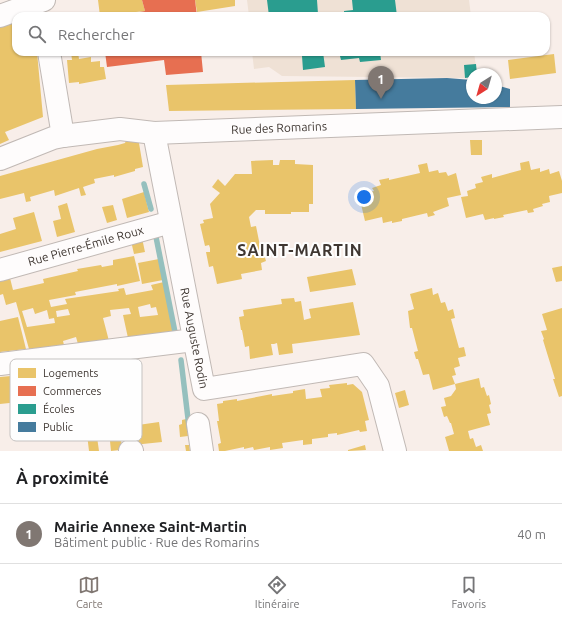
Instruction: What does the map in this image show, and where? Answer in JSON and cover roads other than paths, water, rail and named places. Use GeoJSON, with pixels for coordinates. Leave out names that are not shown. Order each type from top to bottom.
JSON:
{"type":"FeatureCollection","features":[{"type":"Feature","properties":{"kind":"street"},"geometry":{"type":"LineString","coordinates":[[17,12],[43,6]]}},
{"type":"Feature","properties":{"kind":"street"},"geometry":{"type":"LineString","coordinates":[[0,16],[12,13]]}},
{"type":"Feature","properties":{"kind":"street"},"geometry":{"type":"LineString","coordinates":[[50,56],[63,136]]}},
{"type":"Feature","properties":{"kind":"street","name":"Rue des Romarins"},"geometry":{"type":"LineString","coordinates":[[0,159],[53,138],[120,129],[154,132],[562,117]]}},
{"type":"Feature","properties":{"kind":"street","name":"Rue Auguste Rodin"},"geometry":{"type":"LineString","coordinates":[[154,132],[204,388],[362,364],[378,386],[395,451]]}},
{"type":"Feature","properties":{"kind":"street","name":"Rue Pierre-Émile Roux"},"geometry":{"type":"LineString","coordinates":[[0,270],[171,222]]}},
{"type":"Feature","properties":{"kind":"street"},"geometry":{"type":"LineString","coordinates":[[40,359],[194,340]]}},
{"type":"Feature","properties":{"kind":"street"},"geometry":{"type":"LineString","coordinates":[[0,364],[10,363]]}},
{"type":"Feature","properties":{"kind":"street"},"geometry":{"type":"LineString","coordinates":[[198,424],[202,451]]}},
{"type":"Feature","properties":{"kind":"waterway"},"geometry":{"type":"LineString","coordinates":[[144,184],[151,209]]}},
{"type":"Feature","properties":{"kind":"waterway"},"geometry":{"type":"LineString","coordinates":[[156,237],[175,332]]}},
{"type":"Feature","properties":{"kind":"waterway"},"geometry":{"type":"LineString","coordinates":[[181,360],[189,427]]}},
{"type":"Feature","properties":{"kind":"place","name":"Mairie Annexe Saint-Martin"},"geometry":{"type":"Point","coordinates":[381,99]}},
{"type":"Feature","properties":{"kind":"district","name":"SAINT-MARTIN"},"geometry":{"type":"Point","coordinates":[300,250]}}]}
